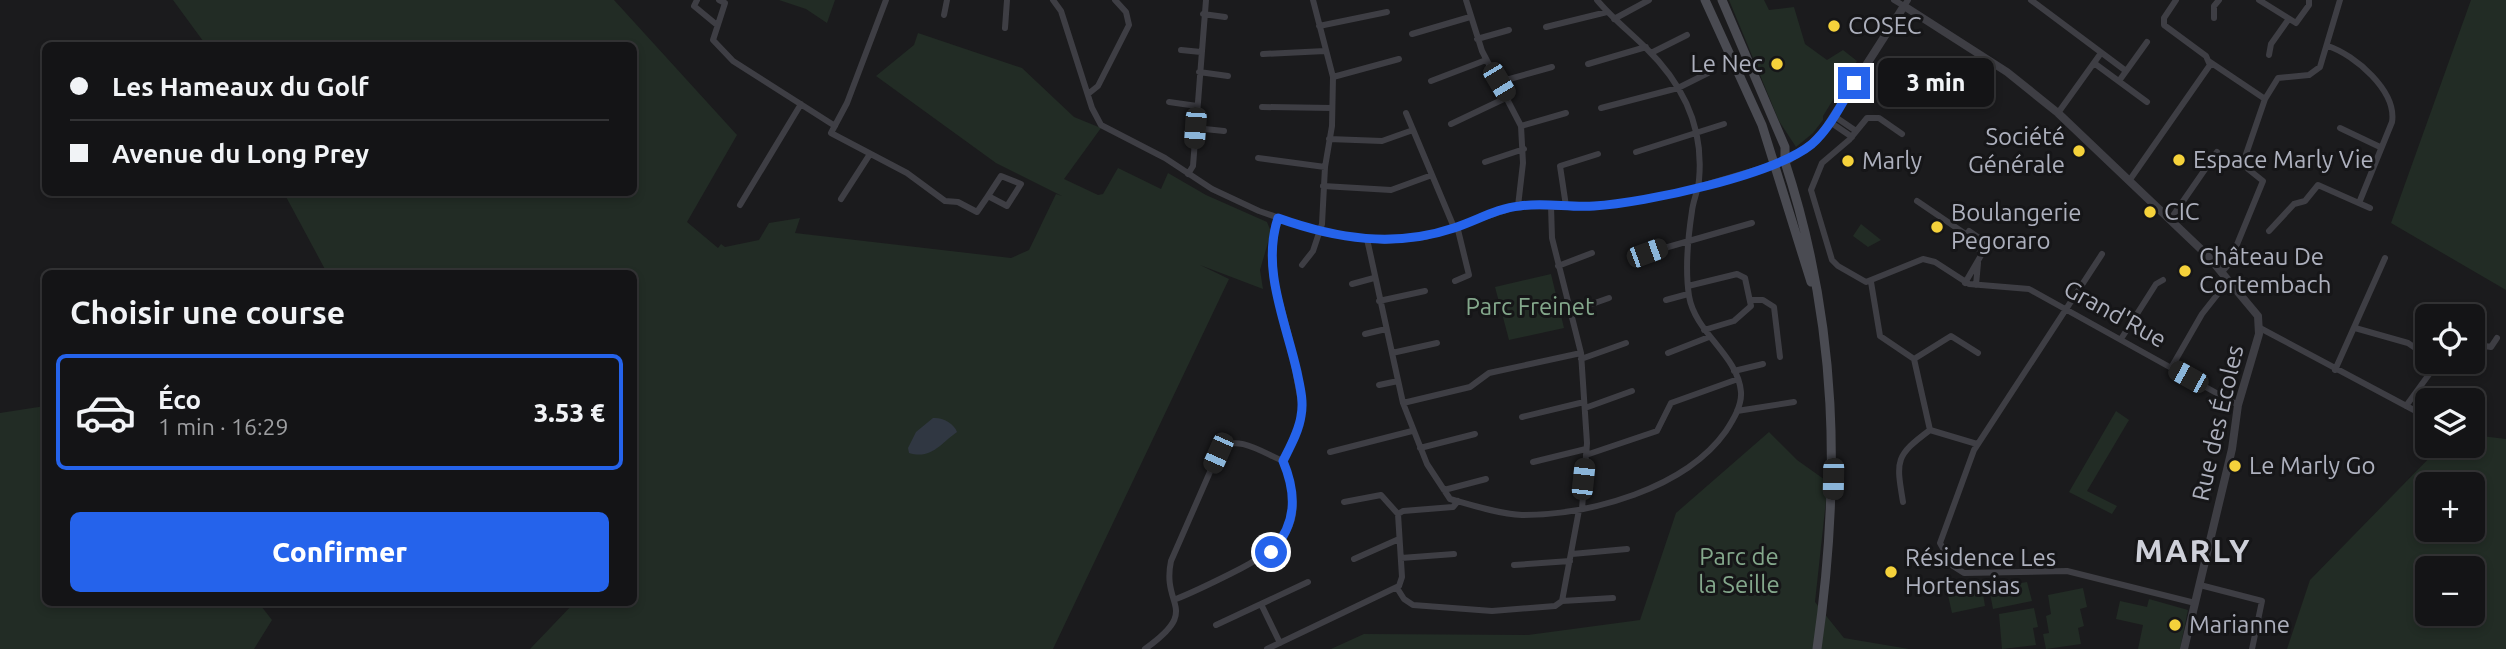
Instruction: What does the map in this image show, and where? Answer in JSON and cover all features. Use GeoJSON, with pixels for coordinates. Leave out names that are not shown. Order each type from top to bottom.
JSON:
{"type":"FeatureCollection","features":[{"type":"Feature","properties":{"kind":"main road"},"geometry":{"type":"LineString","coordinates":[[1705,0],[1742,75],[1780,163],[1812,266],[1818,300],[1829,377],[1833,479],[1830,545],[1817,649]]}},
{"type":"Feature","properties":{"kind":"main road"},"geometry":{"type":"LineString","coordinates":[[1723,0],[1785,147],[1780,163]]}},
{"type":"Feature","properties":{"kind":"street"},"geometry":{"type":"LineString","coordinates":[[697,0],[694,6],[717,25]]}},
{"type":"Feature","properties":{"kind":"street"},"geometry":{"type":"LineString","coordinates":[[719,0],[725,3],[713,40],[733,61],[835,126]]}},
{"type":"Feature","properties":{"kind":"street"},"geometry":{"type":"LineString","coordinates":[[886,0],[861,67],[831,133],[907,173],[945,201],[958,202],[977,212],[1001,176],[1021,184],[1007,206],[988,196]]}},
{"type":"Feature","properties":{"kind":"street"},"geometry":{"type":"LineString","coordinates":[[944,15],[947,0]]}},
{"type":"Feature","properties":{"kind":"street"},"geometry":{"type":"LineString","coordinates":[[1005,28],[1007,0]]}},
{"type":"Feature","properties":{"kind":"street"},"geometry":{"type":"LineString","coordinates":[[1054,0],[1061,11],[1096,118],[1105,128],[1165,158],[1236,201],[1278,218],[1320,232],[1367,239],[1406,240],[1456,228],[1518,206],[1629,202],[1697,188],[1780,163],[1810,145],[1832,119],[1906,3]]}},
{"type":"Feature","properties":{"kind":"street"},"geometry":{"type":"LineString","coordinates":[[1088,94],[1098,86],[1129,25],[1126,12],[1115,0]]}},
{"type":"Feature","properties":{"kind":"street"},"geometry":{"type":"LineString","coordinates":[[1188,174],[1192,166],[1206,0]]}},
{"type":"Feature","properties":{"kind":"street"},"geometry":{"type":"LineString","coordinates":[[1301,265],[1313,251],[1320,232],[1332,108],[1333,77],[1313,0]]}},
{"type":"Feature","properties":{"kind":"street"},"geometry":{"type":"LineString","coordinates":[[1466,0],[1486,60],[1508,97],[1521,126],[1524,149],[1518,206]]}},
{"type":"Feature","properties":{"kind":"street"},"geometry":{"type":"LineString","coordinates":[[1367,239],[1403,403],[1420,448],[1450,499],[1519,515],[1581,510],[1674,477],[1715,444],[1737,411],[1740,399],[1738,379],[1704,330],[1688,294],[1690,239],[1697,188],[1698,134],[1678,88],[1648,50],[1597,0]]}},
{"type":"Feature","properties":{"kind":"street"},"geometry":{"type":"LineString","coordinates":[[1614,19],[1649,0]]}},
{"type":"Feature","properties":{"kind":"street"},"geometry":{"type":"LineString","coordinates":[[1894,0],[1906,3],[2007,72],[2057,113],[2221,272],[2258,316],[2260,328],[2415,411]]}},
{"type":"Feature","properties":{"kind":"street"},"geometry":{"type":"LineString","coordinates":[[2031,0],[2126,71]]}},
{"type":"Feature","properties":{"kind":"street"},"geometry":{"type":"LineString","coordinates":[[2176,0],[2164,18],[2164,25],[2210,62],[2265,99]]}},
{"type":"Feature","properties":{"kind":"street"},"geometry":{"type":"LineString","coordinates":[[2214,18],[2214,6],[2219,0]]}},
{"type":"Feature","properties":{"kind":"street"},"geometry":{"type":"LineString","coordinates":[[2259,0],[2288,20],[2298,21],[2309,5],[2309,0]]}},
{"type":"Feature","properties":{"kind":"street"},"geometry":{"type":"LineString","coordinates":[[2221,272],[2229,264],[2263,181],[2246,165],[2246,154],[2265,99],[2278,78],[2315,73],[2328,46],[2340,0]]}},
{"type":"Feature","properties":{"kind":"street"},"geometry":{"type":"LineString","coordinates":[[1319,26],[1387,12]]}},
{"type":"Feature","properties":{"kind":"street"},"geometry":{"type":"LineString","coordinates":[[1546,27],[1607,12]]}},
{"type":"Feature","properties":{"kind":"street"},"geometry":{"type":"LineString","coordinates":[[1203,14],[1225,17]]}},
{"type":"Feature","properties":{"kind":"street"},"geometry":{"type":"LineString","coordinates":[[1412,34],[1470,17]]}},
{"type":"Feature","properties":{"kind":"street"},"geometry":{"type":"LineString","coordinates":[[2269,55],[2271,44],[2288,20]]}},
{"type":"Feature","properties":{"kind":"street"},"geometry":{"type":"LineString","coordinates":[[1477,39],[1510,30]]}},
{"type":"Feature","properties":{"kind":"street"},"geometry":{"type":"LineString","coordinates":[[1588,64],[1648,50],[1687,35]]}},
{"type":"Feature","properties":{"kind":"street"},"geometry":{"type":"LineString","coordinates":[[2119,81],[2147,42]]}},
{"type":"Feature","properties":{"kind":"street"},"geometry":{"type":"LineString","coordinates":[[2328,46],[2373,78],[2387,94],[2393,115],[2359,204]]}},
{"type":"Feature","properties":{"kind":"street"},"geometry":{"type":"LineString","coordinates":[[1181,50],[1201,52]]}},
{"type":"Feature","properties":{"kind":"street"},"geometry":{"type":"LineString","coordinates":[[1262,54],[1325,51]]}},
{"type":"Feature","properties":{"kind":"street"},"geometry":{"type":"LineString","coordinates":[[2057,113],[2101,53]]}},
{"type":"Feature","properties":{"kind":"street"},"geometry":{"type":"LineString","coordinates":[[1333,77],[1399,59]]}},
{"type":"Feature","properties":{"kind":"street"},"geometry":{"type":"LineString","coordinates":[[1431,80],[1486,60]]}},
{"type":"Feature","properties":{"kind":"street"},"geometry":{"type":"LineString","coordinates":[[2129,181],[2210,62]]}},
{"type":"Feature","properties":{"kind":"street"},"geometry":{"type":"LineString","coordinates":[[2094,63],[2147,102]]}},
{"type":"Feature","properties":{"kind":"street"},"geometry":{"type":"LineString","coordinates":[[1499,82],[1552,67]]}},
{"type":"Feature","properties":{"kind":"street"},"geometry":{"type":"LineString","coordinates":[[1199,72],[1228,76]]}},
{"type":"Feature","properties":{"kind":"street"},"geometry":{"type":"LineString","coordinates":[[1601,108],[1678,88],[1708,73]]}},
{"type":"Feature","properties":{"kind":"street"},"geometry":{"type":"LineString","coordinates":[[1451,124],[1508,97]]}},
{"type":"Feature","properties":{"kind":"street"},"geometry":{"type":"LineString","coordinates":[[1169,102],[1197,106]]}},
{"type":"Feature","properties":{"kind":"street"},"geometry":{"type":"LineString","coordinates":[[740,205],[800,104]]}},
{"type":"Feature","properties":{"kind":"street"},"geometry":{"type":"LineString","coordinates":[[1262,107],[1332,108]]}},
{"type":"Feature","properties":{"kind":"street"},"geometry":{"type":"LineString","coordinates":[[1406,113],[1456,228],[1469,275],[1455,281]]}},
{"type":"Feature","properties":{"kind":"street"},"geometry":{"type":"LineString","coordinates":[[1521,126],[1566,113]]}},
{"type":"Feature","properties":{"kind":"street"},"geometry":{"type":"LineString","coordinates":[[1902,134],[1875,117],[1864,120],[1854,134],[1822,163],[1811,190],[1835,263],[1856,278],[1871,282],[1923,259],[1934,262],[1965,283],[1983,252],[1964,239],[1967,234],[1917,201]]}},
{"type":"Feature","properties":{"kind":"street"},"geometry":{"type":"LineString","coordinates":[[1832,119],[1854,134]]}},
{"type":"Feature","properties":{"kind":"street"},"geometry":{"type":"LineString","coordinates":[[1636,152],[1724,124]]}},
{"type":"Feature","properties":{"kind":"street"},"geometry":{"type":"LineString","coordinates":[[1195,128],[1223,131]]}},
{"type":"Feature","properties":{"kind":"street"},"geometry":{"type":"LineString","coordinates":[[2340,128],[2380,147]]}},
{"type":"Feature","properties":{"kind":"street"},"geometry":{"type":"LineString","coordinates":[[1329,139],[1382,141],[1413,130]]}},
{"type":"Feature","properties":{"kind":"street"},"geometry":{"type":"LineString","coordinates":[[1485,162],[1524,149]]}},
{"type":"Feature","properties":{"kind":"street"},"geometry":{"type":"LineString","coordinates":[[2170,220],[2217,152]]}},
{"type":"Feature","properties":{"kind":"street"},"geometry":{"type":"LineString","coordinates":[[841,199],[870,154]]}},
{"type":"Feature","properties":{"kind":"street"},"geometry":{"type":"LineString","coordinates":[[1566,206],[1560,166],[1598,154]]}},
{"type":"Feature","properties":{"kind":"street"},"geometry":{"type":"LineString","coordinates":[[1258,158],[1325,167]]}},
{"type":"Feature","properties":{"kind":"street"},"geometry":{"type":"LineString","coordinates":[[1324,186],[1391,190],[1432,175]]}},
{"type":"Feature","properties":{"kind":"street"},"geometry":{"type":"LineString","coordinates":[[2269,231],[2294,204],[2305,201],[2318,185],[2370,208]]}},
{"type":"Feature","properties":{"kind":"street"},"geometry":{"type":"LineString","coordinates":[[1551,206],[1552,238],[1581,356],[1586,452],[1581,510],[1562,601]]}},
{"type":"Feature","properties":{"kind":"street"},"geometry":{"type":"LineString","coordinates":[[1176,599],[1264,557],[1282,539],[1293,507],[1292,489],[1283,461],[1299,425],[1302,398],[1273,283],[1274,230],[1278,218]]}},
{"type":"Feature","properties":{"kind":"street"},"geometry":{"type":"LineString","coordinates":[[1647,253],[1752,223]]}},
{"type":"Feature","properties":{"kind":"street"},"geometry":{"type":"LineString","coordinates":[[1558,265],[1592,253]]}},
{"type":"Feature","properties":{"kind":"street"},"geometry":{"type":"LineString","coordinates":[[2102,254],[2068,310],[1975,447],[1942,533],[1941,547],[1953,566],[1964,573],[2067,571],[2195,603]]}},
{"type":"Feature","properties":{"kind":"street"},"geometry":{"type":"LineString","coordinates":[[2335,370],[2385,258]]}},
{"type":"Feature","properties":{"kind":"street"},"geometry":{"type":"LineString","coordinates":[[1976,285],[1978,261]]}},
{"type":"Feature","properties":{"kind":"street"},"geometry":{"type":"LineString","coordinates":[[1688,286],[1742,275],[1751,300],[1747,311],[1734,321],[1704,330]]}},
{"type":"Feature","properties":{"kind":"street"},"geometry":{"type":"LineString","coordinates":[[1352,284],[1374,278]]}},
{"type":"Feature","properties":{"kind":"street"},"geometry":{"type":"LineString","coordinates":[[2121,340],[2156,284],[2163,280]]}},
{"type":"Feature","properties":{"kind":"street"},"geometry":{"type":"LineString","coordinates":[[2171,368],[2202,314],[2228,281]]}},
{"type":"Feature","properties":{"kind":"street"},"geometry":{"type":"LineString","coordinates":[[1871,282],[1880,336],[1914,359],[1930,430]]}},
{"type":"Feature","properties":{"kind":"street","name":"Grand'Rue"},"geometry":{"type":"LineString","coordinates":[[1965,283],[2029,289],[2238,405]]}},
{"type":"Feature","properties":{"kind":"street"},"geometry":{"type":"LineString","coordinates":[[1379,301],[1425,291]]}},
{"type":"Feature","properties":{"kind":"street"},"geometry":{"type":"LineString","coordinates":[[1666,300],[1688,294]]}},
{"type":"Feature","properties":{"kind":"street"},"geometry":{"type":"LineString","coordinates":[[1572,311],[1609,298]]}},
{"type":"Feature","properties":{"kind":"street"},"geometry":{"type":"LineString","coordinates":[[1751,300],[1763,300],[1773,307],[1780,357]]}},
{"type":"Feature","properties":{"kind":"street","name":"Rue des Écoles"},"geometry":{"type":"LineString","coordinates":[[2184,649],[2232,449],[2238,405],[2260,328]]}},
{"type":"Feature","properties":{"kind":"street"},"geometry":{"type":"LineString","coordinates":[[2355,328],[2415,347]]}},
{"type":"Feature","properties":{"kind":"street"},"geometry":{"type":"LineString","coordinates":[[1365,334],[1386,329]]}},
{"type":"Feature","properties":{"kind":"street"},"geometry":{"type":"LineString","coordinates":[[1914,359],[1951,336],[1978,353]]}},
{"type":"Feature","properties":{"kind":"street"},"geometry":{"type":"LineString","coordinates":[[1668,353],[1710,337]]}},
{"type":"Feature","properties":{"kind":"street"},"geometry":{"type":"LineString","coordinates":[[2485,345],[2491,346],[2497,338]]}},
{"type":"Feature","properties":{"kind":"street"},"geometry":{"type":"LineString","coordinates":[[1392,353],[1437,343]]}},
{"type":"Feature","properties":{"kind":"street"},"geometry":{"type":"LineString","coordinates":[[1403,403],[1471,387],[1489,373],[1581,356],[1626,343]]}},
{"type":"Feature","properties":{"kind":"street"},"geometry":{"type":"LineString","coordinates":[[1734,371],[1763,364]]}},
{"type":"Feature","properties":{"kind":"street"},"geometry":{"type":"LineString","coordinates":[[2406,406],[2429,374]]}},
{"type":"Feature","properties":{"kind":"street"},"geometry":{"type":"LineString","coordinates":[[1533,462],[1586,452],[1657,431],[1671,403],[1738,379]]}},
{"type":"Feature","properties":{"kind":"street"},"geometry":{"type":"LineString","coordinates":[[1378,385],[1398,381]]}},
{"type":"Feature","properties":{"kind":"street"},"geometry":{"type":"LineString","coordinates":[[1522,417],[1584,405],[1632,391]]}},
{"type":"Feature","properties":{"kind":"street"},"geometry":{"type":"LineString","coordinates":[[1737,411],[1794,402]]}},
{"type":"Feature","properties":{"kind":"street"},"geometry":{"type":"LineString","coordinates":[[1930,430],[1975,447]]}},
{"type":"Feature","properties":{"kind":"street"},"geometry":{"type":"LineString","coordinates":[[1903,502],[1898,473],[1899,458],[1909,445],[1930,430]]}},
{"type":"Feature","properties":{"kind":"street"},"geometry":{"type":"LineString","coordinates":[[1330,452],[1412,431]]}},
{"type":"Feature","properties":{"kind":"street"},"geometry":{"type":"LineString","coordinates":[[1420,448],[1475,434]]}},
{"type":"Feature","properties":{"kind":"street"},"geometry":{"type":"LineString","coordinates":[[1145,649],[1172,626],[1178,608],[1169,575],[1171,561],[1220,449],[1227,443],[1237,442],[1283,461]]}},
{"type":"Feature","properties":{"kind":"street"},"geometry":{"type":"LineString","coordinates":[[1444,490],[1486,479]]}},
{"type":"Feature","properties":{"kind":"street"},"geometry":{"type":"LineString","coordinates":[[1267,649],[1397,588],[1402,581],[1398,514],[1378,494],[1344,502]]}},
{"type":"Feature","properties":{"kind":"street"},"geometry":{"type":"LineString","coordinates":[[1398,514],[1403,511],[1453,507],[1458,501]]}},
{"type":"Feature","properties":{"kind":"street"},"geometry":{"type":"LineString","coordinates":[[1354,559],[1399,539]]}},
{"type":"Feature","properties":{"kind":"street"},"geometry":{"type":"LineString","coordinates":[[1514,565],[1627,549]]}},
{"type":"Feature","properties":{"kind":"street"},"geometry":{"type":"LineString","coordinates":[[1401,558],[1454,554]]}},
{"type":"Feature","properties":{"kind":"street"},"geometry":{"type":"LineString","coordinates":[[1216,625],[1308,582]]}},
{"type":"Feature","properties":{"kind":"street"},"geometry":{"type":"LineString","coordinates":[[2200,585],[2262,601],[2252,649]]}},
{"type":"Feature","properties":{"kind":"street"},"geometry":{"type":"LineString","coordinates":[[1397,588],[1413,605],[1492,611],[1555,606],[1562,601],[1614,598]]}},
{"type":"Feature","properties":{"kind":"street"},"geometry":{"type":"LineString","coordinates":[[1261,604],[1280,643]]}},
{"type":"Feature","properties":{"kind":"green space"},"geometry":{"type":"Polygon","coordinates":[[[173,0],[614,0],[737,135],[687,222],[718,248],[721,244],[725,247],[759,240],[769,223],[800,218],[795,233],[1011,258],[1029,250],[1056,194],[1062,196],[996,163],[876,76],[914,45],[918,33],[1022,68],[1074,117],[1101,128],[1064,179],[1098,195],[1103,194],[1118,168],[1161,189],[1168,173],[1206,195],[1267,222],[1271,232],[1260,270],[1263,289],[1200,265],[1229,279],[1053,649],[530,649],[571,606],[637,606],[637,270],[325,270],[286,196],[637,196],[637,42],[204,42],[173,0]]]}},
{"type":"Feature","properties":{"kind":"green space"},"geometry":{"type":"Polygon","coordinates":[[[779,0],[835,0],[827,23],[806,9],[779,0]]]}},
{"type":"Feature","properties":{"kind":"green space"},"geometry":{"type":"Polygon","coordinates":[[[1729,0],[1764,0],[1769,10],[1794,7],[1805,44],[1827,60],[1843,50],[1857,61],[1823,120],[1813,133],[1796,147],[1779,121],[1729,0]]]}},
{"type":"Feature","properties":{"kind":"green space"},"geometry":{"type":"Polygon","coordinates":[[[2471,0],[2506,0],[2506,290],[2391,223],[2471,0]]]}},
{"type":"Feature","properties":{"kind":"green space"},"geometry":{"type":"Polygon","coordinates":[[[1861,224],[1881,240],[1868,247],[1853,236],[1861,224]]]}},
{"type":"Feature","properties":{"kind":"green space","name":"Parc Freinet"},"geometry":{"type":"Polygon","coordinates":[[[1551,274],[1564,328],[1509,340],[1495,287],[1551,274]]]}},
{"type":"Feature","properties":{"kind":"green space"},"geometry":{"type":"Polygon","coordinates":[[[42,406],[42,606],[261,606],[272,620],[254,649],[0,649],[0,413],[42,406]]]}},
{"type":"Feature","properties":{"kind":"green space"},"geometry":{"type":"Polygon","coordinates":[[[2116,411],[2129,420],[2087,491],[2117,506],[2112,514],[2069,492],[2116,411]]]}},
{"type":"Feature","properties":{"kind":"green space","name":"Parc de la Seille"},"geometry":{"type":"Polygon","coordinates":[[[1769,432],[1797,460],[1828,482],[1815,602],[1844,638],[1909,649],[1331,649],[1364,634],[1528,635],[1640,620],[1676,513],[1769,432]]]}},
{"type":"Feature","properties":{"kind":"green space"},"geometry":{"type":"Polygon","coordinates":[[[2485,436],[2506,439],[2506,649],[2287,649],[2310,580],[2415,473],[2415,542],[2485,542],[2485,472],[2416,472],[2429,458],[2485,458],[2485,436]]]}},
{"type":"Feature","properties":{"kind":"green space"},"geometry":{"type":"Polygon","coordinates":[[[2027,582],[2032,601],[1993,609],[1989,588],[2027,582]]]}},
{"type":"Feature","properties":{"kind":"green space"},"geometry":{"type":"Polygon","coordinates":[[[1982,588],[1985,606],[1952,613],[1948,595],[1982,588]]]}},
{"type":"Feature","properties":{"kind":"green space"},"geometry":{"type":"Polygon","coordinates":[[[2083,588],[2087,607],[2080,609],[2084,626],[2078,628],[2081,644],[2046,649],[2043,634],[2049,633],[2046,616],[2051,614],[2048,595],[2083,588]]]}},
{"type":"Feature","properties":{"kind":"green space"},"geometry":{"type":"Polygon","coordinates":[[[2149,599],[2188,610],[2180,649],[2138,649],[2143,625],[2116,619],[2120,601],[2147,607],[2149,599]]]}},
{"type":"Feature","properties":{"kind":"green space"},"geometry":{"type":"Polygon","coordinates":[[[2034,608],[2038,627],[2033,628],[2036,645],[2002,649],[1999,614],[2034,608]]]}},
{"type":"Feature","properties":{"kind":"shaded area"},"geometry":{"type":"Polygon","coordinates":[[[933,418],[947,421],[957,432],[930,452],[917,455],[909,453],[908,448],[916,432],[933,418]]]}},
{"type":"Feature","properties":{"kind":"place","name":"COSEC"},"geometry":{"type":"Point","coordinates":[1834,26]}},
{"type":"Feature","properties":{"kind":"place","name":"Le Nec"},"geometry":{"type":"Point","coordinates":[1777,64]}},
{"type":"Feature","properties":{"kind":"place","name":"Société Générale"},"geometry":{"type":"Point","coordinates":[2079,151]}},
{"type":"Feature","properties":{"kind":"place","name":"Espace Marly Vie"},"geometry":{"type":"Point","coordinates":[2179,160]}},
{"type":"Feature","properties":{"kind":"place","name":"Marly"},"geometry":{"type":"Point","coordinates":[1848,161]}},
{"type":"Feature","properties":{"kind":"place","name":"CIC"},"geometry":{"type":"Point","coordinates":[2150,212]}},
{"type":"Feature","properties":{"kind":"place","name":"Boulangerie Pegoraro"},"geometry":{"type":"Point","coordinates":[1937,227]}},
{"type":"Feature","properties":{"kind":"place","name":"Château De Cortembach"},"geometry":{"type":"Point","coordinates":[2185,271]}},
{"type":"Feature","properties":{"kind":"place","name":"Le Marly Go"},"geometry":{"type":"Point","coordinates":[2235,466]}},
{"type":"Feature","properties":{"kind":"place","name":"Résidence Les Hortensias"},"geometry":{"type":"Point","coordinates":[1891,572]}},
{"type":"Feature","properties":{"kind":"place","name":"Marianne"},"geometry":{"type":"Point","coordinates":[2175,625]}},
{"type":"Feature","properties":{"kind":"district","name":"MARLY"},"geometry":{"type":"Point","coordinates":[2193,551]}},
{"type":"Feature","properties":{"kind":"route"},"geometry":{"type":"LineString","coordinates":[[1271,552],[1287,531],[1292,516],[1292,489],[1283,461],[1299,425],[1302,408],[1289,336],[1273,283],[1274,230],[1278,218],[1320,232],[1385,241],[1406,240],[1456,228],[1518,206],[1607,205],[1688,190],[1782,162],[1798,154],[1824,131],[1854,83]]}}]}
